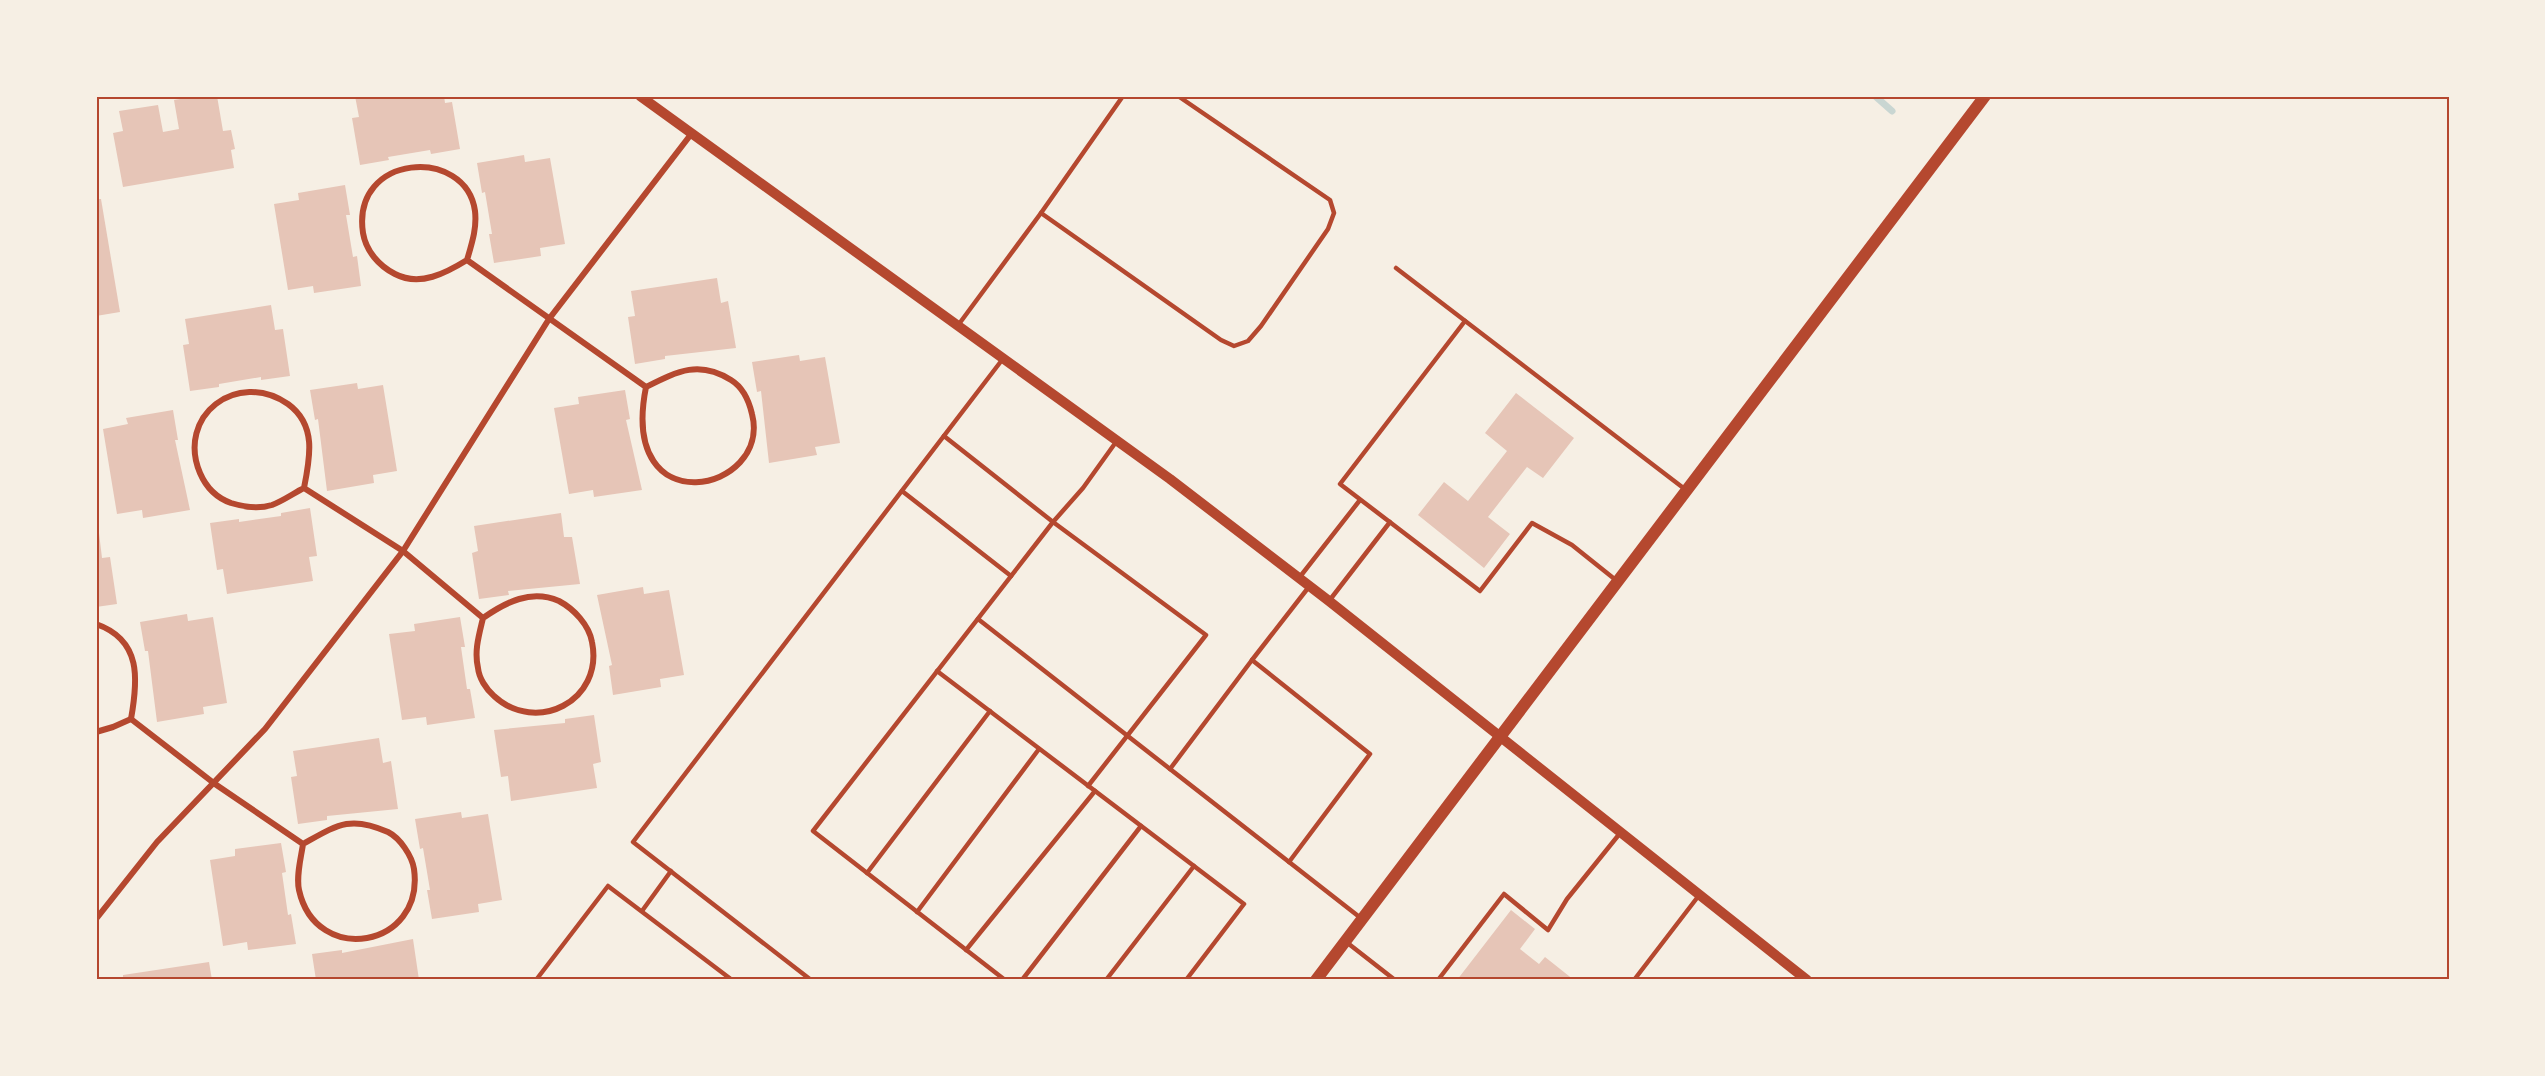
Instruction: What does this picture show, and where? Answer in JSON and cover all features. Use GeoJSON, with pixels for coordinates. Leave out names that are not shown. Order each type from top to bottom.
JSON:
{"type":"FeatureCollection","features":[{"type":"Feature","properties":{"kind":"main road"},"geometry":{"type":"LineString","coordinates":[[1316,980],[1501,738],[1979,98]]}},
{"type":"Feature","properties":{"kind":"street"},"geometry":{"type":"LineString","coordinates":[[640,96],[1118,440],[1310,586],[1807,980]]}},
{"type":"Feature","properties":{"kind":"street"},"geometry":{"type":"LineString","coordinates":[[96,920],[158,842],[265,729],[403,551],[549,319],[692,133]]}},
{"type":"Feature","properties":{"kind":"street"},"geometry":{"type":"LineString","coordinates":[[412,166],[435,168],[455,178],[468,192],[475,209],[475,235],[467,260],[446,273],[419,280],[397,276],[380,264],[365,243],[361,220],[365,202],[375,186],[387,175],[412,166]]}},
{"type":"Feature","properties":{"kind":"street"},"geometry":{"type":"LineString","coordinates":[[467,260],[646,387]]}},
{"type":"Feature","properties":{"kind":"street"},"geometry":{"type":"LineString","coordinates":[[693,368],[714,370],[735,382],[748,398],[755,424],[748,453],[731,472],[706,482],[683,482],[667,475],[651,461],[642,435],[642,406],[646,387],[666,376],[693,368]]}},
{"type":"Feature","properties":{"kind":"street"},"geometry":{"type":"LineString","coordinates":[[253,390],[274,395],[296,410],[307,429],[311,454],[304,488],[270,505],[244,507],[224,501],[205,484],[194,460],[194,438],[205,413],[232,394],[253,390]]}},
{"type":"Feature","properties":{"kind":"street"},"geometry":{"type":"LineString","coordinates":[[304,488],[403,551],[483,618]]}},
{"type":"Feature","properties":{"kind":"street"},"geometry":{"type":"LineString","coordinates":[[521,597],[549,597],[570,606],[590,632],[594,654],[589,680],[576,697],[549,712],[527,713],[505,706],[487,690],[478,670],[477,644],[483,618],[502,605],[521,597]]}},
{"type":"Feature","properties":{"kind":"street"},"geometry":{"type":"LineString","coordinates":[[96,624],[107,628],[127,646],[136,671],[131,718]]}},
{"type":"Feature","properties":{"kind":"street"},"geometry":{"type":"LineString","coordinates":[[131,718],[215,784],[303,844]]}},
{"type":"Feature","properties":{"kind":"street"},"geometry":{"type":"LineString","coordinates":[[96,732],[131,718]]}},
{"type":"Feature","properties":{"kind":"street"},"geometry":{"type":"LineString","coordinates":[[367,823],[392,834],[408,852],[414,865],[416,884],[411,904],[402,919],[385,933],[368,939],[344,939],[324,930],[306,911],[298,888],[303,844],[342,824],[367,823]]}},
{"type":"Feature","properties":{"kind":"lane"},"geometry":{"type":"LineString","coordinates":[[958,324],[1041,213],[1123,96]]}},
{"type":"Feature","properties":{"kind":"lane"},"geometry":{"type":"LineString","coordinates":[[1041,213],[1221,340],[1234,346],[1248,340],[1261,326],[1328,229],[1334,213],[1330,200],[1178,96]]}},
{"type":"Feature","properties":{"kind":"lane"},"geometry":{"type":"LineString","coordinates":[[1396,268],[1686,490]]}},
{"type":"Feature","properties":{"kind":"lane"},"geometry":{"type":"LineString","coordinates":[[1465,321],[1340,484],[1480,591],[1532,523],[1572,545],[1618,582]]}},
{"type":"Feature","properties":{"kind":"lane"},"geometry":{"type":"LineString","coordinates":[[811,980],[633,843],[1004,358]]}},
{"type":"Feature","properties":{"kind":"lane"},"geometry":{"type":"LineString","coordinates":[[944,436],[1053,522],[1206,635],[1088,786]]}},
{"type":"Feature","properties":{"kind":"lane"},"geometry":{"type":"LineString","coordinates":[[1005,980],[813,831],[1053,522],[1083,488],[1118,440]]}},
{"type":"Feature","properties":{"kind":"lane"},"geometry":{"type":"LineString","coordinates":[[902,491],[1011,576]]}},
{"type":"Feature","properties":{"kind":"lane"},"geometry":{"type":"LineString","coordinates":[[1299,578],[1360,500]]}},
{"type":"Feature","properties":{"kind":"lane"},"geometry":{"type":"LineString","coordinates":[[1329,601],[1390,522]]}},
{"type":"Feature","properties":{"kind":"lane"},"geometry":{"type":"LineString","coordinates":[[1170,769],[1251,660],[1310,586]]}},
{"type":"Feature","properties":{"kind":"lane"},"geometry":{"type":"LineString","coordinates":[[978,618],[1362,919]]}},
{"type":"Feature","properties":{"kind":"lane"},"geometry":{"type":"LineString","coordinates":[[1251,660],[1370,754],[1289,862]]}},
{"type":"Feature","properties":{"kind":"lane"},"geometry":{"type":"LineString","coordinates":[[937,671],[1244,904],[1186,980]]}},
{"type":"Feature","properties":{"kind":"lane"},"geometry":{"type":"LineString","coordinates":[[867,873],[990,711]]}},
{"type":"Feature","properties":{"kind":"lane"},"geometry":{"type":"LineString","coordinates":[[917,912],[1039,749]]}},
{"type":"Feature","properties":{"kind":"lane"},"geometry":{"type":"LineString","coordinates":[[966,950],[1095,791]]}},
{"type":"Feature","properties":{"kind":"lane"},"geometry":{"type":"LineString","coordinates":[[1022,980],[1141,826]]}},
{"type":"Feature","properties":{"kind":"lane"},"geometry":{"type":"LineString","coordinates":[[1437,980],[1504,894],[1548,930],[1567,899],[1621,832]]}},
{"type":"Feature","properties":{"kind":"lane"},"geometry":{"type":"LineString","coordinates":[[1106,980],[1194,866]]}},
{"type":"Feature","properties":{"kind":"lane"},"geometry":{"type":"LineString","coordinates":[[642,911],[671,871]]}},
{"type":"Feature","properties":{"kind":"lane"},"geometry":{"type":"LineString","coordinates":[[536,980],[608,886],[732,980]]}},
{"type":"Feature","properties":{"kind":"lane"},"geometry":{"type":"LineString","coordinates":[[1634,980],[1700,894]]}},
{"type":"Feature","properties":{"kind":"lane"},"geometry":{"type":"LineString","coordinates":[[1345,941],[1395,980]]}},
{"type":"Feature","properties":{"kind":"building"},"geometry":{"type":"Polygon","coordinates":[[[217,96],[223,131],[231,130],[235,149],[231,150],[234,168],[123,187],[113,133],[123,131],[119,111],[158,105],[163,132],[179,129],[174,100],[217,96]]]}},
{"type":"Feature","properties":{"kind":"building"},"geometry":{"type":"Polygon","coordinates":[[[355,96],[444,96],[445,103],[452,102],[460,149],[431,154],[430,150],[388,157],[389,160],[360,165],[352,118],[359,117],[355,96]]]}},
{"type":"Feature","properties":{"kind":"building"},"geometry":{"type":"Polygon","coordinates":[[[524,155],[525,162],[550,158],[565,244],[540,248],[541,256],[494,263],[485,192],[482,193],[477,163],[524,155]]]}},
{"type":"Feature","properties":{"kind":"building"},"geometry":{"type":"Polygon","coordinates":[[[345,185],[350,215],[346,215],[353,257],[357,256],[361,286],[314,293],[313,286],[288,290],[274,204],[299,200],[298,193],[345,185]]]}},
{"type":"Feature","properties":{"kind":"building"},"geometry":{"type":"Polygon","coordinates":[[[96,199],[101,199],[120,312],[96,316],[96,199]]]}},
{"type":"Feature","properties":{"kind":"building"},"geometry":{"type":"Polygon","coordinates":[[[717,278],[721,303],[728,301],[736,348],[665,356],[665,359],[635,364],[628,317],[635,316],[631,291],[717,278]]]}},
{"type":"Feature","properties":{"kind":"building"},"geometry":{"type":"Polygon","coordinates":[[[271,305],[275,330],[283,329],[290,376],[261,380],[261,377],[190,391],[183,345],[189,344],[185,319],[271,305]]]}},
{"type":"Feature","properties":{"kind":"building"},"geometry":{"type":"Polygon","coordinates":[[[799,355],[800,361],[825,357],[840,443],[815,447],[817,455],[769,463],[761,391],[757,392],[752,362],[799,355]]]}},
{"type":"Feature","properties":{"kind":"building"},"geometry":{"type":"Polygon","coordinates":[[[357,383],[358,389],[383,385],[397,471],[373,475],[374,483],[327,491],[318,419],[315,420],[310,390],[357,383]]]}},
{"type":"Feature","properties":{"kind":"building"},"geometry":{"type":"Polygon","coordinates":[[[625,390],[630,419],[626,420],[642,490],[594,497],[593,490],[569,494],[554,408],[579,404],[578,397],[625,390]]]}},
{"type":"Feature","properties":{"kind":"building"},"geometry":{"type":"Polygon","coordinates":[[[1516,393],[1574,438],[1543,478],[1527,467],[1488,517],[1510,534],[1484,568],[1418,515],[1444,482],[1468,501],[1507,451],[1485,433],[1516,393]]]}},
{"type":"Feature","properties":{"kind":"building"},"geometry":{"type":"Polygon","coordinates":[[[173,410],[178,440],[175,440],[190,510],[143,518],[142,510],[117,514],[103,429],[128,424],[126,418],[173,410]]]}},
{"type":"Feature","properties":{"kind":"building"},"geometry":{"type":"Polygon","coordinates":[[[310,508],[317,556],[309,557],[313,581],[227,594],[223,569],[217,570],[210,523],[239,519],[239,522],[281,516],[281,513],[310,508]]]}},
{"type":"Feature","properties":{"kind":"building"},"geometry":{"type":"Polygon","coordinates":[[[561,513],[564,537],[572,537],[580,584],[508,591],[509,595],[479,599],[472,553],[478,551],[474,526],[561,513]]]}},
{"type":"Feature","properties":{"kind":"building"},"geometry":{"type":"Polygon","coordinates":[[[99,533],[102,558],[110,557],[117,604],[96,607],[96,534],[99,533]]]}},
{"type":"Feature","properties":{"kind":"building"},"geometry":{"type":"Polygon","coordinates":[[[643,587],[644,594],[669,590],[684,675],[660,679],[661,687],[613,695],[609,666],[612,665],[597,595],[643,587]]]}},
{"type":"Feature","properties":{"kind":"building"},"geometry":{"type":"Polygon","coordinates":[[[187,614],[188,621],[213,617],[227,703],[203,707],[204,714],[157,722],[148,651],[145,651],[140,622],[187,614]]]}},
{"type":"Feature","properties":{"kind":"building"},"geometry":{"type":"Polygon","coordinates":[[[460,617],[465,647],[461,647],[467,689],[470,689],[475,718],[427,725],[426,717],[402,720],[389,634],[415,631],[414,624],[460,617]]]}},
{"type":"Feature","properties":{"kind":"building"},"geometry":{"type":"Polygon","coordinates":[[[594,715],[601,762],[593,764],[597,788],[511,801],[508,776],[501,777],[494,730],[565,723],[565,719],[594,715]]]}},
{"type":"Feature","properties":{"kind":"building"},"geometry":{"type":"Polygon","coordinates":[[[379,738],[383,763],[391,761],[398,809],[327,816],[327,820],[298,824],[291,777],[297,776],[293,751],[379,738]]]}},
{"type":"Feature","properties":{"kind":"building"},"geometry":{"type":"Polygon","coordinates":[[[461,812],[462,818],[488,814],[502,900],[478,904],[479,912],[432,919],[423,848],[420,849],[415,819],[461,812]]]}},
{"type":"Feature","properties":{"kind":"building"},"geometry":{"type":"Polygon","coordinates":[[[281,843],[286,872],[282,873],[288,915],[291,914],[296,944],[248,950],[247,942],[223,946],[210,860],[235,856],[235,849],[281,843]]]}},
{"type":"Feature","properties":{"kind":"building"},"geometry":{"type":"Polygon","coordinates":[[[1511,910],[1535,929],[1520,949],[1539,964],[1545,957],[1574,980],[1457,980],[1511,910]]]}},
{"type":"Feature","properties":{"kind":"building"},"geometry":{"type":"Polygon","coordinates":[[[413,939],[419,980],[316,980],[312,954],[342,950],[342,953],[413,939]]]}},
{"type":"Feature","properties":{"kind":"building"},"geometry":{"type":"Polygon","coordinates":[[[209,962],[212,980],[123,980],[123,975],[209,962]]]}},
{"type":"Feature","properties":{"kind":"waterway"},"geometry":{"type":"LineString","coordinates":[[1875,96],[1892,111]]}}]}
